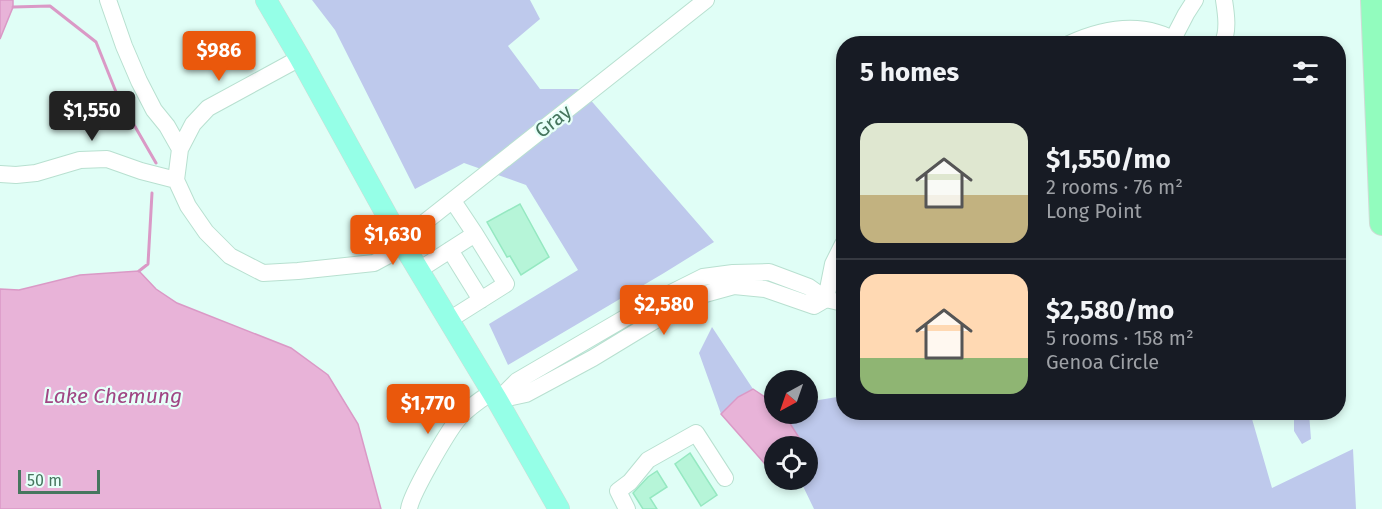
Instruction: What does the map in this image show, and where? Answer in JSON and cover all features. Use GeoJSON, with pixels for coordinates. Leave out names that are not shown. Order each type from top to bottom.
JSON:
{"type":"FeatureCollection","features":[{"type":"Feature","properties":{"kind":"highway"},"geometry":{"type":"LineString","coordinates":[[1373,0],[1382,223]]}},
{"type":"Feature","properties":{"kind":"main road"},"geometry":{"type":"LineString","coordinates":[[266,0],[400,241],[495,396],[559,509]]}},
{"type":"Feature","properties":{"kind":"street"},"geometry":{"type":"LineString","coordinates":[[108,0],[139,81],[154,110],[167,126],[180,149]]}},
{"type":"Feature","properties":{"kind":"street","name":"Gray"},"geometry":{"type":"LineString","coordinates":[[177,180],[188,206],[206,232],[230,256],[263,273],[374,263],[387,256],[400,241],[705,0]]}},
{"type":"Feature","properties":{"kind":"street"},"geometry":{"type":"LineString","coordinates":[[1179,36],[1195,0]]}},
{"type":"Feature","properties":{"kind":"street"},"geometry":{"type":"LineString","coordinates":[[1224,0],[1225,36]]}},
{"type":"Feature","properties":{"kind":"street"},"geometry":{"type":"LineString","coordinates":[[1087,36],[1121,28],[1146,29],[1164,36]]}},
{"type":"Feature","properties":{"kind":"street"},"geometry":{"type":"LineString","coordinates":[[0,174],[36,173],[80,160],[107,159],[177,180],[180,149],[193,124],[208,108],[300,58]]}},
{"type":"Feature","properties":{"kind":"street"},"geometry":{"type":"LineString","coordinates":[[449,320],[506,284],[453,201]]}},
{"type":"Feature","properties":{"kind":"street"},"geometry":{"type":"LineString","coordinates":[[419,270],[475,234]]}},
{"type":"Feature","properties":{"kind":"street"},"geometry":{"type":"LineString","coordinates":[[450,250],[481,300]]}},
{"type":"Feature","properties":{"kind":"street"},"geometry":{"type":"LineString","coordinates":[[826,299],[836,258]]}},
{"type":"Feature","properties":{"kind":"street"},"geometry":{"type":"LineString","coordinates":[[409,509],[419,485],[456,421],[473,405],[495,396],[550,361],[649,304],[703,277],[734,280],[814,306],[826,299],[836,301]]}},
{"type":"Feature","properties":{"kind":"street"},"geometry":{"type":"LineString","coordinates":[[495,396],[526,394],[593,358],[682,304],[734,280]]}},
{"type":"Feature","properties":{"kind":"street"},"geometry":{"type":"LineString","coordinates":[[649,304],[657,320]]}},
{"type":"Feature","properties":{"kind":"street"},"geometry":{"type":"LineString","coordinates":[[550,361],[559,376]]}},
{"type":"Feature","properties":{"kind":"street"},"geometry":{"type":"LineString","coordinates":[[627,509],[618,491],[630,482],[648,460],[696,433],[725,478]]}},
{"type":"Feature","properties":{"kind":"shaded area"},"geometry":{"type":"Polygon","coordinates":[[[312,0],[530,0],[540,19],[508,46],[540,89],[581,89],[714,242],[508,365],[489,324],[578,270],[526,185],[464,163],[415,189],[335,30],[312,0]]]}},
{"type":"Feature","properties":{"kind":"shaded area"},"geometry":{"type":"Polygon","coordinates":[[[712,327],[753,389],[738,397],[721,414],[699,353],[712,327]]]}},
{"type":"Feature","properties":{"kind":"shaded area"},"geometry":{"type":"Polygon","coordinates":[[[836,397],[836,420],[1252,420],[1272,488],[1353,449],[1356,509],[814,509],[805,490],[818,490],[818,436],[798,436],[790,424],[818,424],[818,400],[836,397]]]}},
{"type":"Feature","properties":{"kind":"shaded area"},"geometry":{"type":"Polygon","coordinates":[[[1294,420],[1310,420],[1311,439],[1302,444],[1294,431],[1294,420]]]}},
{"type":"Feature","properties":{"kind":"water"},"geometry":{"type":"Polygon","coordinates":[[[0,0],[13,0],[13,7],[0,39],[0,0]]]}},
{"type":"Feature","properties":{"kind":"water","name":"Lake Chemung"},"geometry":{"type":"Polygon","coordinates":[[[139,271],[156,289],[177,303],[291,348],[328,375],[358,424],[381,509],[0,509],[0,289],[19,290],[80,275],[139,271]]]}},
{"type":"Feature","properties":{"kind":"water"},"geometry":{"type":"Polygon","coordinates":[[[753,389],[764,396],[764,424],[790,424],[798,436],[764,436],[764,463],[721,414],[738,397],[753,389]]]}},
{"type":"Feature","properties":{"kind":"building"},"geometry":{"type":"Polygon","coordinates":[[[520,204],[549,257],[521,275],[510,256],[507,257],[487,222],[520,204]]]}},
{"type":"Feature","properties":{"kind":"building"},"geometry":{"type":"Polygon","coordinates":[[[690,453],[717,495],[701,506],[675,464],[690,453]]]}},
{"type":"Feature","properties":{"kind":"building"},"geometry":{"type":"Polygon","coordinates":[[[657,471],[667,487],[650,498],[657,509],[643,509],[633,493],[657,471]]]}},
{"type":"Feature","properties":{"kind":"waterway"},"geometry":{"type":"LineString","coordinates":[[13,7],[50,6],[96,42],[118,97],[156,163]]}},
{"type":"Feature","properties":{"kind":"waterway"},"geometry":{"type":"LineString","coordinates":[[139,271],[148,264],[152,193]]}}]}
